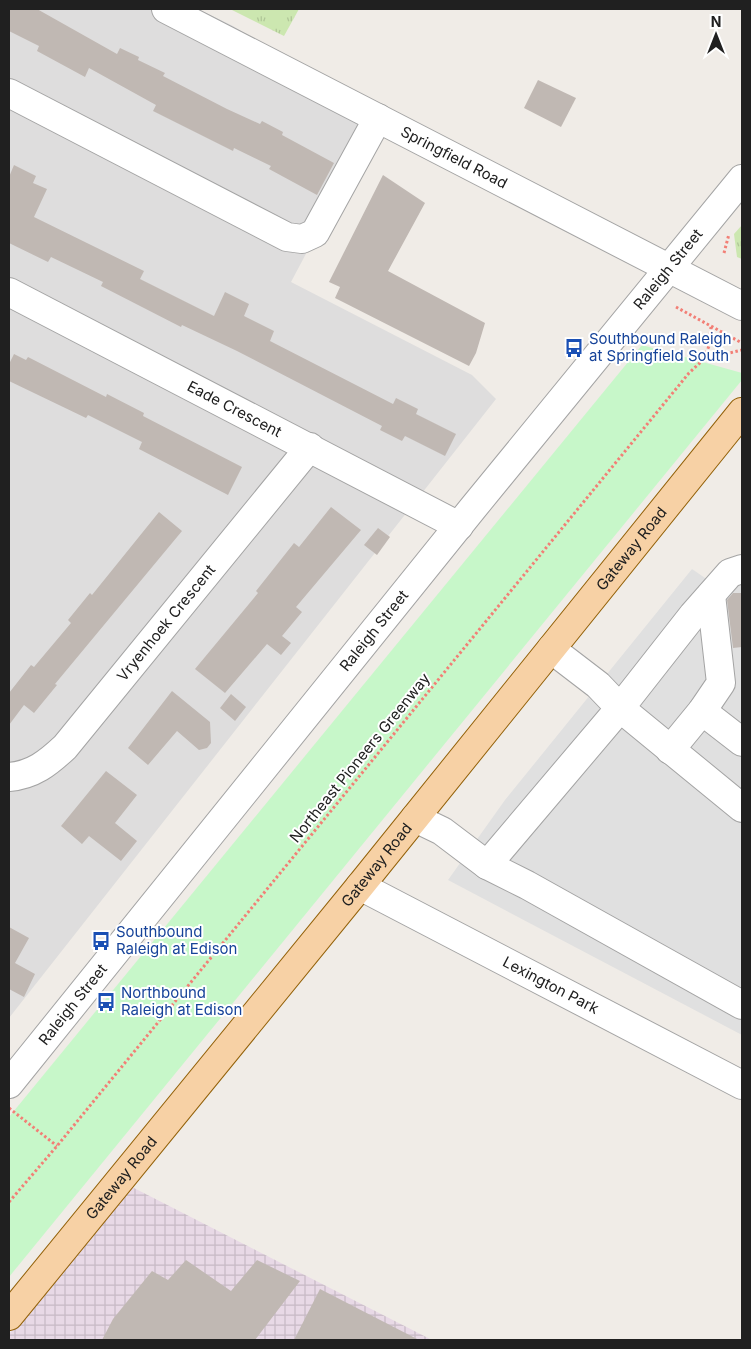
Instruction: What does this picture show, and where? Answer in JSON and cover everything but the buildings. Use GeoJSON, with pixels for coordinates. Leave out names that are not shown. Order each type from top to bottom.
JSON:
{"type":"FeatureCollection","features":[{"type":"Feature","properties":{"kind":"main road","name":"Gateway Road"},"geometry":{"type":"LineString","coordinates":[[9,1316],[360,886],[742,412]]}},
{"type":"Feature","properties":{"kind":"street","name":"Springfield Road"},"geometry":{"type":"LineString","coordinates":[[166,9],[742,306]]}},
{"type":"Feature","properties":{"kind":"street"},"geometry":{"type":"LineString","coordinates":[[9,93],[287,236],[302,239],[315,233],[378,118]]}},
{"type":"Feature","properties":{"kind":"street","name":"Raleigh Street"},"geometry":{"type":"LineString","coordinates":[[11,1079],[742,179]]}},
{"type":"Feature","properties":{"kind":"street","name":"Eade Crescent"},"geometry":{"type":"LineString","coordinates":[[9,292],[459,526]]}},
{"type":"Feature","properties":{"kind":"street","name":"Vryenhoek Crescent"},"geometry":{"type":"LineString","coordinates":[[9,777],[19,776],[44,767],[65,747],[310,447]]}},
{"type":"Feature","properties":{"kind":"street"},"geometry":{"type":"LineString","coordinates":[[487,865],[620,708],[711,595],[730,573],[742,569]]}},
{"type":"Feature","properties":{"kind":"street"},"geometry":{"type":"LineString","coordinates":[[670,750],[702,711],[721,683],[711,595]]}},
{"type":"Feature","properties":{"kind":"street"},"geometry":{"type":"LineString","coordinates":[[551,649],[598,685],[620,708],[742,808]]}},
{"type":"Feature","properties":{"kind":"street"},"geometry":{"type":"LineString","coordinates":[[702,711],[742,742]]}},
{"type":"Feature","properties":{"kind":"street"},"geometry":{"type":"LineString","coordinates":[[415,818],[442,831],[487,865],[527,884],[742,1005]]}},
{"type":"Feature","properties":{"kind":"street","name":"Lexington Park"},"geometry":{"type":"LineString","coordinates":[[360,886],[742,1085]]}},
{"type":"Feature","properties":{"kind":"path"},"geometry":{"type":"LineString","coordinates":[[676,307],[711,328],[742,343]]}},
{"type":"Feature","properties":{"kind":"path"},"geometry":{"type":"LineString","coordinates":[[704,359],[709,346],[711,328]]}},
{"type":"Feature","properties":{"kind":"path","name":"Northeast Pioneers Greenway"},"geometry":{"type":"LineString","coordinates":[[9,1202],[57,1146],[688,373],[704,359],[742,350]]}},
{"type":"Feature","properties":{"kind":"path"},"geometry":{"type":"LineString","coordinates":[[9,1108],[57,1146]]}},
{"type":"Feature","properties":{"kind":"shaded area"},"geometry":{"type":"Polygon","coordinates":[[[9,9],[198,9],[233,26],[378,118],[291,282],[472,375],[496,399],[9,1018],[9,9]]]}},
{"type":"Feature","properties":{"kind":"shaded area"},"geometry":{"type":"Polygon","coordinates":[[[742,556],[742,1035],[448,880],[505,800],[692,569],[708,580],[727,559],[742,556]]]}},
{"type":"Feature","properties":{"kind":"shaded area"},"geometry":{"type":"Polygon","coordinates":[[[130,1186],[432,1340],[9,1340],[9,1334],[130,1186]]]}},
{"type":"Feature","properties":{"kind":"green space"},"geometry":{"type":"Polygon","coordinates":[[[230,9],[299,9],[284,36],[230,9]]]}},
{"type":"Feature","properties":{"kind":"green space"},"geometry":{"type":"Polygon","coordinates":[[[742,225],[742,259],[737,257],[734,234],[742,225]]]}},
{"type":"Feature","properties":{"kind":"green space"},"geometry":{"type":"Polygon","coordinates":[[[642,345],[742,373],[742,380],[9,1277],[9,1117],[642,345]]]}},
{"type":"Feature","properties":{"kind":"place","name":"Southbound Raleigh at Springfield South"},"geometry":{"type":"Point","coordinates":[574,348]}},
{"type":"Feature","properties":{"kind":"place","name":"Southbound Raleigh at Edison"},"geometry":{"type":"Point","coordinates":[101,941]}},
{"type":"Feature","properties":{"kind":"place","name":"Northbound Raleigh at Edison"},"geometry":{"type":"Point","coordinates":[106,1002]}}]}
